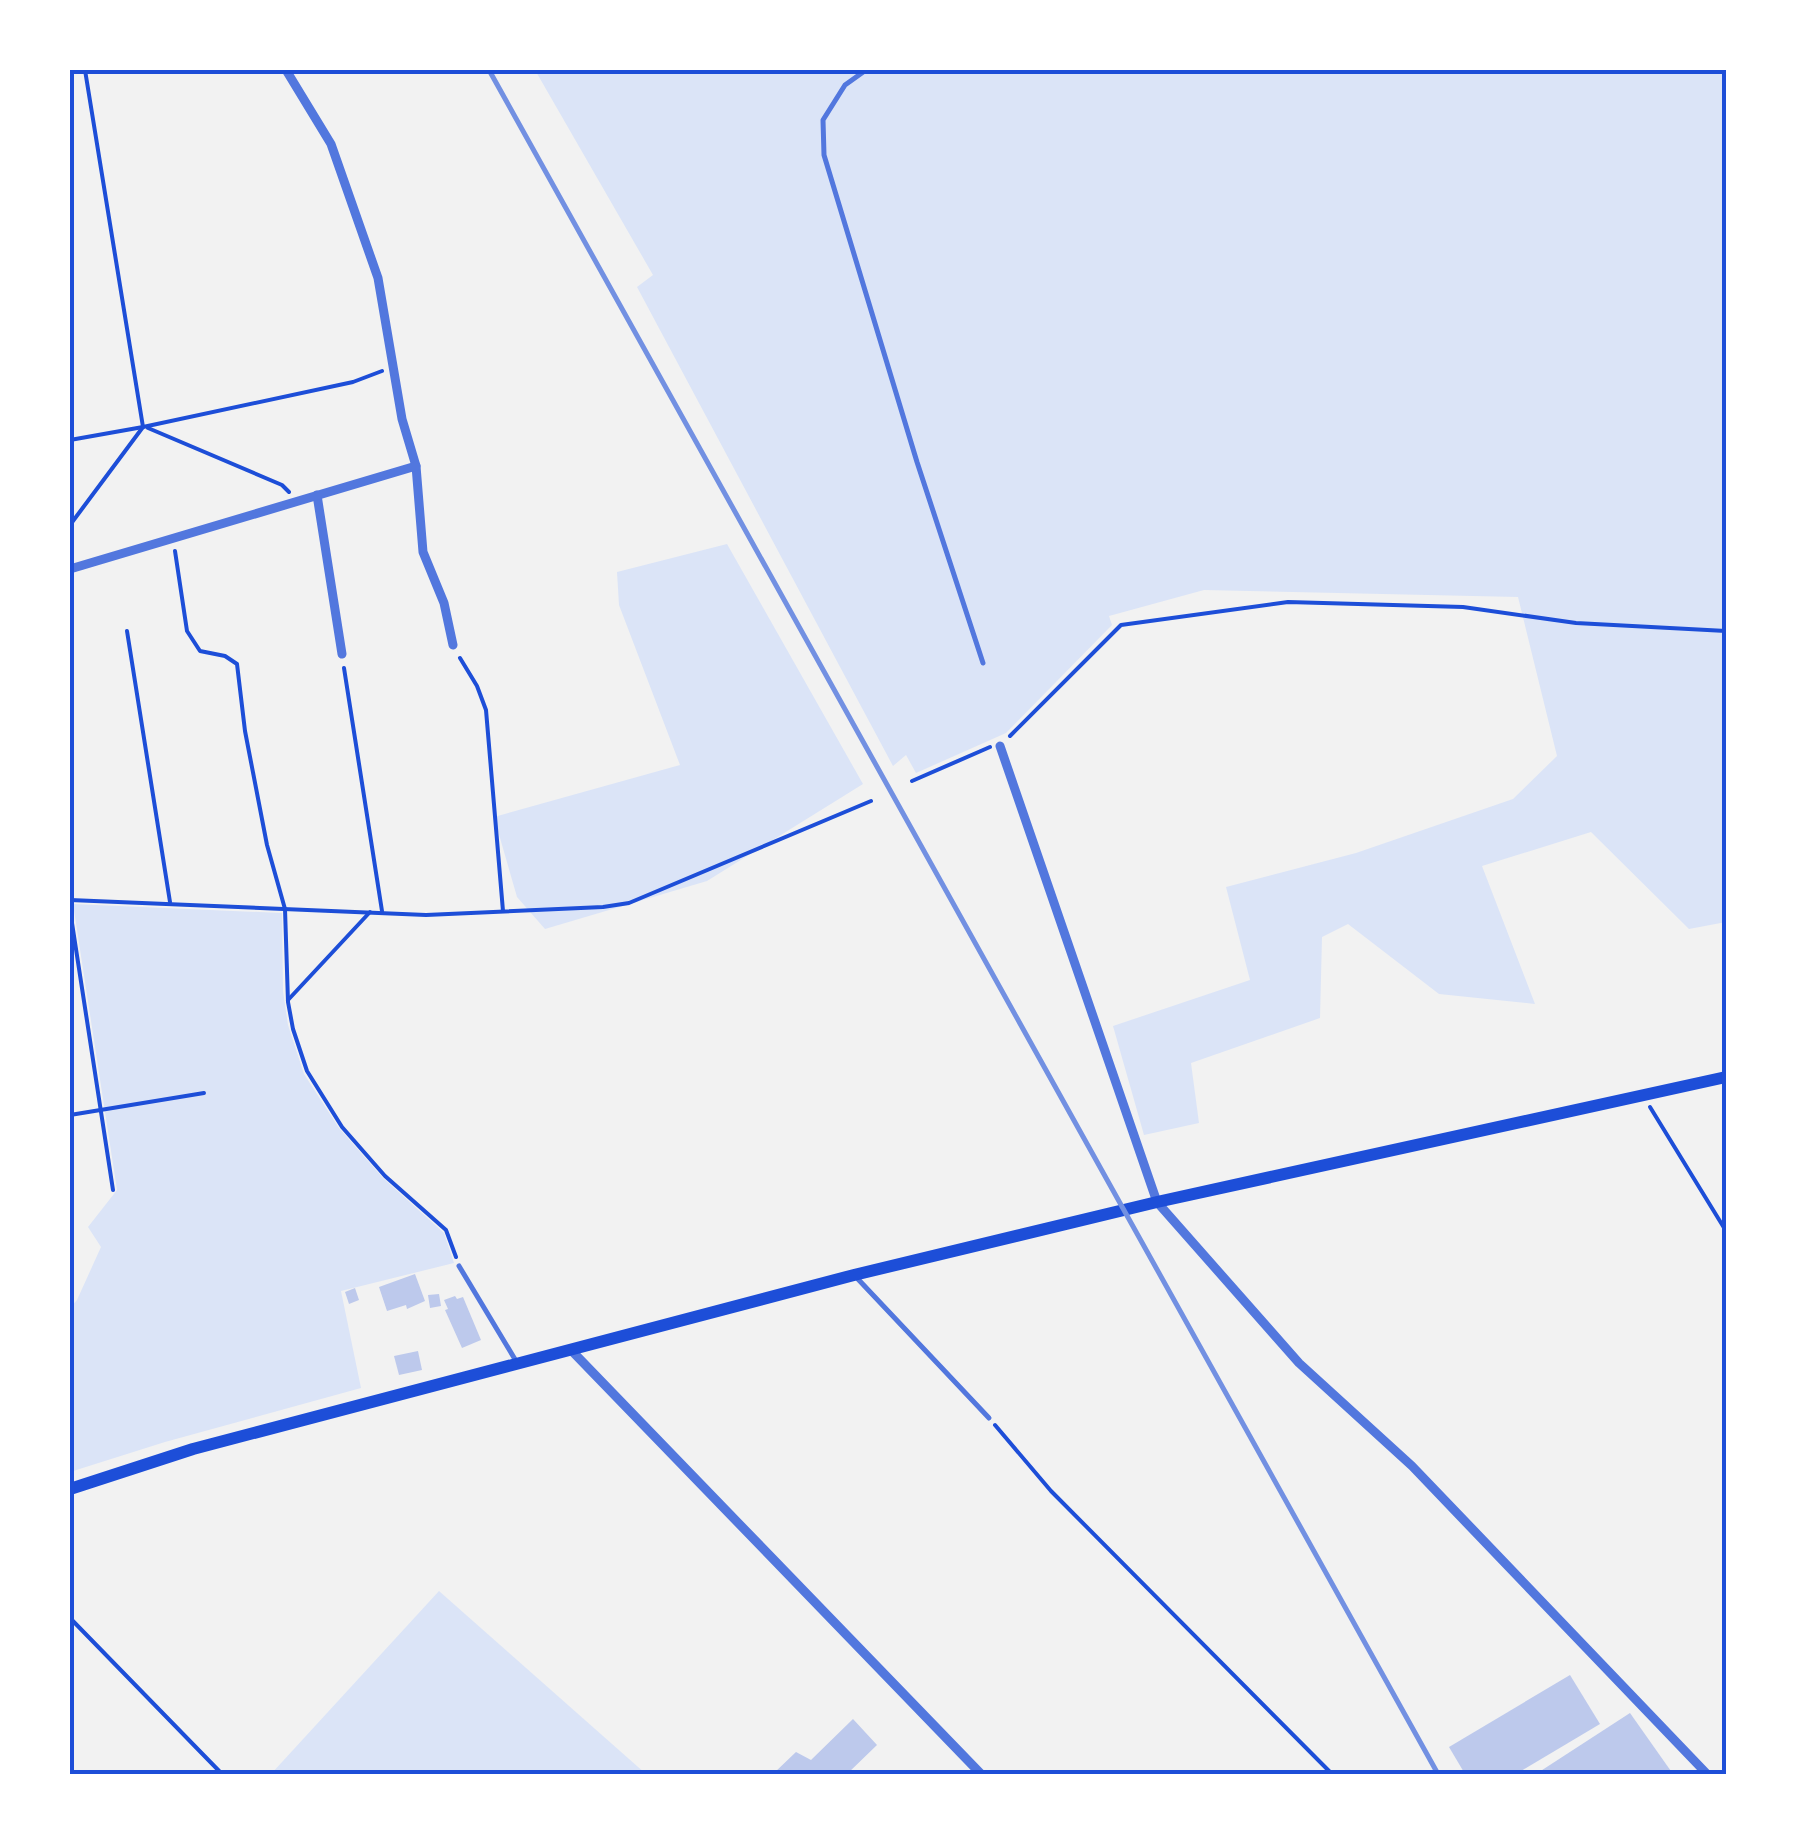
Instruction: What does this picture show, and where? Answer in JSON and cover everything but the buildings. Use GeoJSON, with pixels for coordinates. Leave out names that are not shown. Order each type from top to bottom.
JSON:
{"type":"FeatureCollection","features":[{"type":"Feature","properties":{"kind":"main road"},"geometry":{"type":"LineString","coordinates":[[70,1489],[193,1450],[854,1275],[1157,1202],[1726,1077]]}},
{"type":"Feature","properties":{"kind":"street"},"geometry":{"type":"LineString","coordinates":[[286,70],[331,144],[378,278],[402,419],[416,466],[424,552],[444,603],[453,645]]}},
{"type":"Feature","properties":{"kind":"street"},"geometry":{"type":"LineString","coordinates":[[70,569],[416,466]]}},
{"type":"Feature","properties":{"kind":"street"},"geometry":{"type":"LineString","coordinates":[[317,494],[342,654]]}},
{"type":"Feature","properties":{"kind":"street"},"geometry":{"type":"LineString","coordinates":[[1000,746],[1157,1202],[1299,1363],[1412,1466],[1707,1774]]}},
{"type":"Feature","properties":{"kind":"street"},"geometry":{"type":"LineString","coordinates":[[571,1350],[981,1774]]}},
{"type":"Feature","properties":{"kind":"lane"},"geometry":{"type":"LineString","coordinates":[[866,70],[845,85],[822,120],[824,155],[983,663]]}},
{"type":"Feature","properties":{"kind":"lane"},"geometry":{"type":"LineString","coordinates":[[460,1266],[517,1363]]}},
{"type":"Feature","properties":{"kind":"lane"},"geometry":{"type":"LineString","coordinates":[[854,1275],[989,1418]]}},
{"type":"Feature","properties":{"kind":"path"},"geometry":{"type":"LineString","coordinates":[[70,525],[143,428],[85,70]]}},
{"type":"Feature","properties":{"kind":"path"},"geometry":{"type":"LineString","coordinates":[[70,440],[353,382],[395,366]]}},
{"type":"Feature","properties":{"kind":"path"},"geometry":{"type":"LineString","coordinates":[[143,428],[158,430],[282,486],[297,500]]}},
{"type":"Feature","properties":{"kind":"path"},"geometry":{"type":"LineString","coordinates":[[172,538],[187,631],[200,651],[225,656],[237,664],[266,844],[286,909],[288,1000],[307,1071],[342,1127],[385,1176],[446,1230],[460,1266]]}},
{"type":"Feature","properties":{"kind":"path"},"geometry":{"type":"LineString","coordinates":[[912,781],[988,747],[1000,746],[1121,624],[1288,602],[1462,607],[1576,623],[1726,632]]}},
{"type":"Feature","properties":{"kind":"path"},"geometry":{"type":"LineString","coordinates":[[128,631],[170,902]]}},
{"type":"Feature","properties":{"kind":"path"},"geometry":{"type":"LineString","coordinates":[[453,645],[486,710],[503,911]]}},
{"type":"Feature","properties":{"kind":"path"},"geometry":{"type":"LineString","coordinates":[[342,654],[382,912]]}},
{"type":"Feature","properties":{"kind":"path"},"geometry":{"type":"LineString","coordinates":[[70,900],[426,915],[630,903],[870,801]]}},
{"type":"Feature","properties":{"kind":"path"},"geometry":{"type":"LineString","coordinates":[[70,910],[114,1190]]}},
{"type":"Feature","properties":{"kind":"path"},"geometry":{"type":"LineString","coordinates":[[288,1000],[370,911]]}},
{"type":"Feature","properties":{"kind":"path"},"geometry":{"type":"LineString","coordinates":[[70,1114],[204,1093]]}},
{"type":"Feature","properties":{"kind":"path"},"geometry":{"type":"LineString","coordinates":[[1643,1096],[1726,1231]]}},
{"type":"Feature","properties":{"kind":"path"},"geometry":{"type":"LineString","coordinates":[[989,1418],[1051,1490],[1332,1774]]}},
{"type":"Feature","properties":{"kind":"path"},"geometry":{"type":"LineString","coordinates":[[70,1618],[222,1774]]}},
{"type":"Feature","properties":{"kind":"shaded area"},"geometry":{"type":"Polygon","coordinates":[[[535,70],[1726,70],[1726,922],[1689,929],[1591,832],[1482,866],[1535,1004],[1439,994],[1348,924],[1322,937],[1320,1018],[1191,1063],[1199,1123],[1144,1135],[1113,1026],[1250,980],[1226,887],[1356,853],[1513,799],[1557,756],[1518,597],[1204,590],[1109,616],[1112,625],[1006,733],[916,773],[906,755],[893,766],[637,287],[653,275],[535,70]]]}},
{"type":"Feature","properties":{"kind":"shaded area"},"geometry":{"type":"Polygon","coordinates":[[[727,544],[863,784],[707,881],[545,929],[517,897],[494,817],[680,765],[619,605],[617,572],[727,544]]]}},
{"type":"Feature","properties":{"kind":"shaded area"},"geometry":{"type":"Polygon","coordinates":[[[73,904],[282,913],[283,991],[288,1025],[304,1074],[339,1128],[383,1178],[444,1233],[454,1263],[341,1291],[361,1388],[70,1472],[70,1308],[101,1247],[88,1227],[117,1190],[73,904]]]}},
{"type":"Feature","properties":{"kind":"shaded area"},"geometry":{"type":"Polygon","coordinates":[[[439,1591],[646,1774],[271,1774],[439,1591]]]}},
{"type":"Feature","properties":{"kind":"railway"},"geometry":{"type":"LineString","coordinates":[[489,70],[1438,1774]]}}]}
